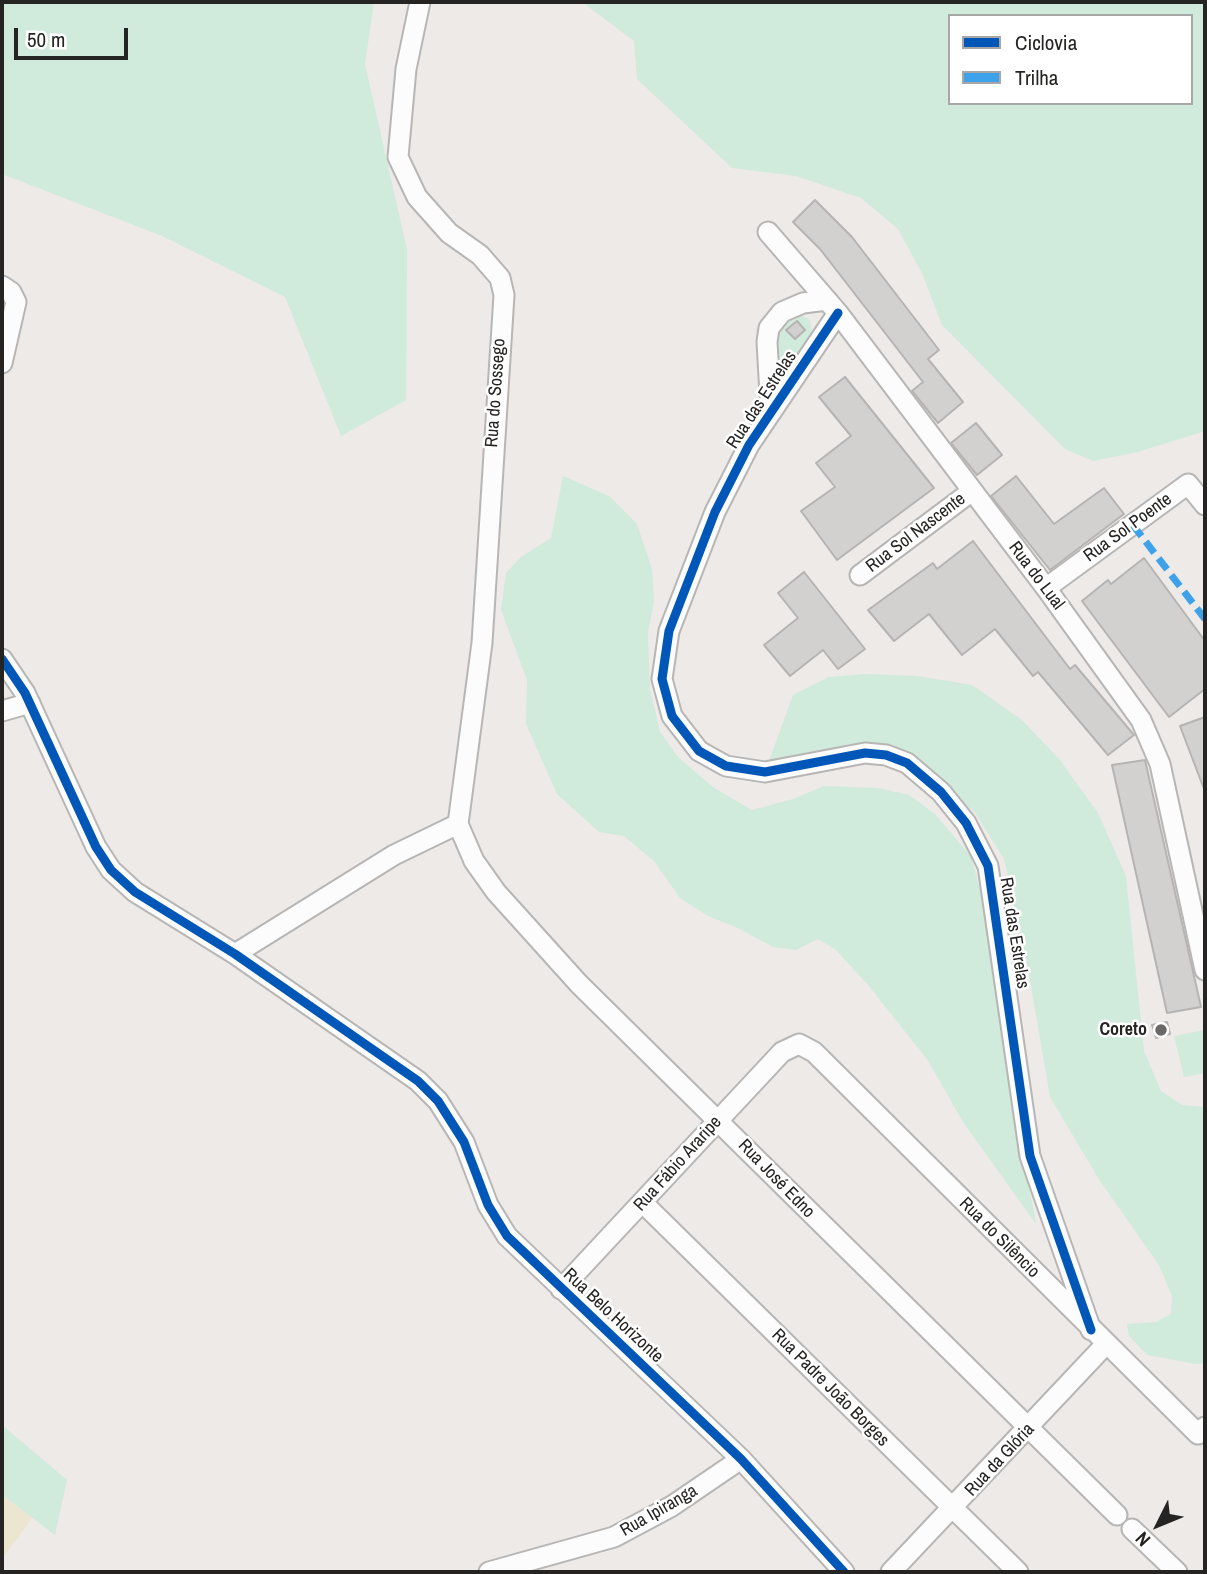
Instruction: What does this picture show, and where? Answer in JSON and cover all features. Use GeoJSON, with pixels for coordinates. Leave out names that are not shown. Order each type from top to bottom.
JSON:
{"type":"FeatureCollection","features":[{"type":"Feature","properties":{"kind":"street","name":"Rua do Sossego"},"geometry":{"type":"LineString","coordinates":[[420,2],[406,69],[398,157],[417,197],[449,233],[480,255],[500,278],[503,296],[482,643],[458,824]]}},
{"type":"Feature","properties":{"kind":"street","name":"Rua do Lual"},"geometry":{"type":"LineString","coordinates":[[768,232],[832,307],[1046,588],[1141,720],[1160,764],[1205,970]]}},
{"type":"Feature","properties":{"kind":"street"},"geometry":{"type":"LineString","coordinates":[[2,286],[11,292],[16,302],[2,363]]}},
{"type":"Feature","properties":{"kind":"street"},"geometry":{"type":"LineString","coordinates":[[771,412],[766,342],[769,328],[782,312],[803,303],[832,307]]}},
{"type":"Feature","properties":{"kind":"street","name":"Rua das Estrelas"},"geometry":{"type":"LineString","coordinates":[[832,307],[749,445],[715,512],[669,631],[662,679],[672,716],[699,751],[726,766],[765,772],[865,753],[897,759],[907,763],[941,792],[966,823],[988,866],[1030,1156],[1099,1337]]}},
{"type":"Feature","properties":{"kind":"street","name":"Rua Sol Poente"},"geometry":{"type":"LineString","coordinates":[[1046,588],[1188,484],[1205,505]]}},
{"type":"Feature","properties":{"kind":"street","name":"Rua Sol Nascente"},"geometry":{"type":"LineString","coordinates":[[860,575],[972,491]]}},
{"type":"Feature","properties":{"kind":"street","name":"Rua Belo Horizonte"},"geometry":{"type":"LineString","coordinates":[[2,659],[30,703],[96,847],[111,870],[135,892],[235,954],[418,1081],[438,1101],[464,1142],[488,1205],[507,1236],[741,1459],[840,1571]]}},
{"type":"Feature","properties":{"kind":"street"},"geometry":{"type":"LineString","coordinates":[[2,711],[30,703]]}},
{"type":"Feature","properties":{"kind":"street"},"geometry":{"type":"LineString","coordinates":[[235,954],[394,855],[458,824]]}},
{"type":"Feature","properties":{"kind":"street","name":"Rua José Edno"},"geometry":{"type":"LineString","coordinates":[[458,824],[474,861],[520,921],[579,984],[1117,1515]]}},
{"type":"Feature","properties":{"kind":"street","name":"Rua do Silêncio"},"geometry":{"type":"LineString","coordinates":[[799,1044],[814,1052],[1099,1337],[1202,1431]]}},
{"type":"Feature","properties":{"kind":"street","name":"Rua Fábio Araripe"},"geometry":{"type":"LineString","coordinates":[[561,1289],[782,1052],[799,1044]]}},
{"type":"Feature","properties":{"kind":"street","name":"Rua Padre João Borges"},"geometry":{"type":"LineString","coordinates":[[643,1203],[1017,1572]]}},
{"type":"Feature","properties":{"kind":"street","name":"Rua da Glória"},"geometry":{"type":"LineString","coordinates":[[891,1572],[1030,1428],[1099,1337]]}},
{"type":"Feature","properties":{"kind":"street","name":"Rua Ipiranga"},"geometry":{"type":"LineString","coordinates":[[489,1572],[614,1537],[672,1506],[741,1459]]}},
{"type":"Feature","properties":{"kind":"street"},"geometry":{"type":"LineString","coordinates":[[1132,1529],[1177,1572]]}},
{"type":"Feature","properties":{"kind":"green space"},"geometry":{"type":"Polygon","coordinates":[[[2,2],[374,2],[365,64],[407,250],[406,400],[341,436],[285,297],[162,236],[2,174],[2,2]]]}},
{"type":"Feature","properties":{"kind":"green space"},"geometry":{"type":"Polygon","coordinates":[[[582,2],[1205,2],[1205,431],[1138,452],[1093,461],[1065,449],[942,325],[922,273],[898,229],[861,198],[796,176],[732,168],[637,79],[634,41],[582,2]]]}},
{"type":"Feature","properties":{"kind":"green space"},"geometry":{"type":"Polygon","coordinates":[[[797,313],[810,320],[812,334],[778,387],[774,341],[780,325],[797,313]]]}},
{"type":"Feature","properties":{"kind":"green space"},"geometry":{"type":"Polygon","coordinates":[[[563,476],[609,496],[637,524],[652,569],[654,602],[648,632],[650,689],[660,732],[678,757],[714,788],[752,810],[793,799],[824,786],[878,788],[909,795],[935,814],[971,856],[988,920],[1000,1029],[1036,1224],[963,1122],[927,1059],[868,985],[836,950],[818,939],[796,950],[773,947],[708,916],[680,898],[654,861],[624,836],[599,832],[557,794],[526,724],[527,680],[501,610],[506,573],[521,557],[551,538],[563,476]]]}},
{"type":"Feature","properties":{"kind":"green space"},"geometry":{"type":"Polygon","coordinates":[[[867,674],[917,676],[972,685],[1022,720],[1059,759],[1098,813],[1126,876],[1144,1051],[1161,1091],[1182,1105],[1205,1107],[1205,1363],[1195,1364],[1147,1355],[1129,1336],[1127,1324],[1156,1322],[1171,1314],[1172,1296],[1159,1265],[1100,1181],[1050,1097],[1026,957],[1004,859],[974,811],[886,755],[765,772],[793,695],[829,677],[867,674]]]}},
{"type":"Feature","properties":{"kind":"green space"},"geometry":{"type":"Polygon","coordinates":[[[1205,1030],[1205,1073],[1184,1077],[1174,1036],[1205,1030]]]}},
{"type":"Feature","properties":{"kind":"green space"},"geometry":{"type":"Polygon","coordinates":[[[2,1425],[67,1480],[55,1535],[2,1495],[2,1425]]]}},
{"type":"Feature","properties":{"kind":"sand"},"geometry":{"type":"Polygon","coordinates":[[[2,1495],[32,1518],[2,1559],[2,1495]]]}},
{"type":"Feature","properties":{"kind":"building"},"geometry":{"type":"Polygon","coordinates":[[[815,200],[852,237],[939,350],[928,359],[963,402],[938,423],[912,391],[923,382],[820,249],[793,222],[815,200]]]}},
{"type":"Feature","properties":{"kind":"building"},"geometry":{"type":"Polygon","coordinates":[[[797,321],[805,330],[795,339],[786,330],[797,321]]]}},
{"type":"Feature","properties":{"kind":"building"},"geometry":{"type":"Polygon","coordinates":[[[845,377],[934,488],[837,560],[801,511],[835,487],[816,463],[851,436],[819,397],[845,377]]]}},
{"type":"Feature","properties":{"kind":"building"},"geometry":{"type":"Polygon","coordinates":[[[976,423],[1002,455],[977,475],[951,443],[976,423]]]}},
{"type":"Feature","properties":{"kind":"building"},"geometry":{"type":"Polygon","coordinates":[[[1016,476],[1054,524],[1104,488],[1124,514],[1050,570],[991,496],[1016,476]]]}},
{"type":"Feature","properties":{"kind":"building"},"geometry":{"type":"Polygon","coordinates":[[[973,541],[1070,669],[1075,665],[1134,735],[1108,755],[1038,672],[1033,676],[995,629],[962,655],[929,614],[894,641],[868,610],[933,563],[937,569],[973,541]]]}},
{"type":"Feature","properties":{"kind":"building"},"geometry":{"type":"Polygon","coordinates":[[[1144,558],[1205,641],[1205,689],[1169,717],[1082,601],[1108,580],[1111,584],[1144,558]]]}},
{"type":"Feature","properties":{"kind":"building"},"geometry":{"type":"Polygon","coordinates":[[[804,572],[865,649],[838,669],[823,650],[790,676],[764,645],[798,618],[778,593],[804,572]]]}},
{"type":"Feature","properties":{"kind":"building"},"geometry":{"type":"Polygon","coordinates":[[[1205,717],[1205,789],[1204,789],[1180,726],[1205,717]]]}},
{"type":"Feature","properties":{"kind":"building"},"geometry":{"type":"Polygon","coordinates":[[[1145,760],[1201,1007],[1167,1013],[1112,765],[1145,760]]]}},
{"type":"Feature","properties":{"kind":"building","name":"Coreto"},"geometry":{"type":"Polygon","coordinates":[[[1167,1022],[1170,1034],[1156,1038],[1152,1025],[1167,1022]]]}},
{"type":"Feature","properties":{"kind":"marked path"},"geometry":{"type":"LineString","coordinates":[[1133,525],[1205,619]]}},
{"type":"Feature","properties":{"kind":"cycle path"},"geometry":{"type":"LineString","coordinates":[[838,313],[749,445],[715,512],[669,631],[662,679],[672,716],[699,751],[726,766],[765,772],[865,753],[886,755],[907,763],[941,792],[966,823],[988,866],[1030,1156],[1091,1330]]}},
{"type":"Feature","properties":{"kind":"cycle path"},"geometry":{"type":"LineString","coordinates":[[2,659],[25,693],[96,847],[111,870],[135,892],[235,954],[418,1081],[438,1101],[464,1142],[488,1205],[507,1236],[741,1459],[844,1572]]}},
{"type":"Feature","properties":{"kind":"place","name":"Coreto"},"geometry":{"type":"Point","coordinates":[1161,1030]}}]}
